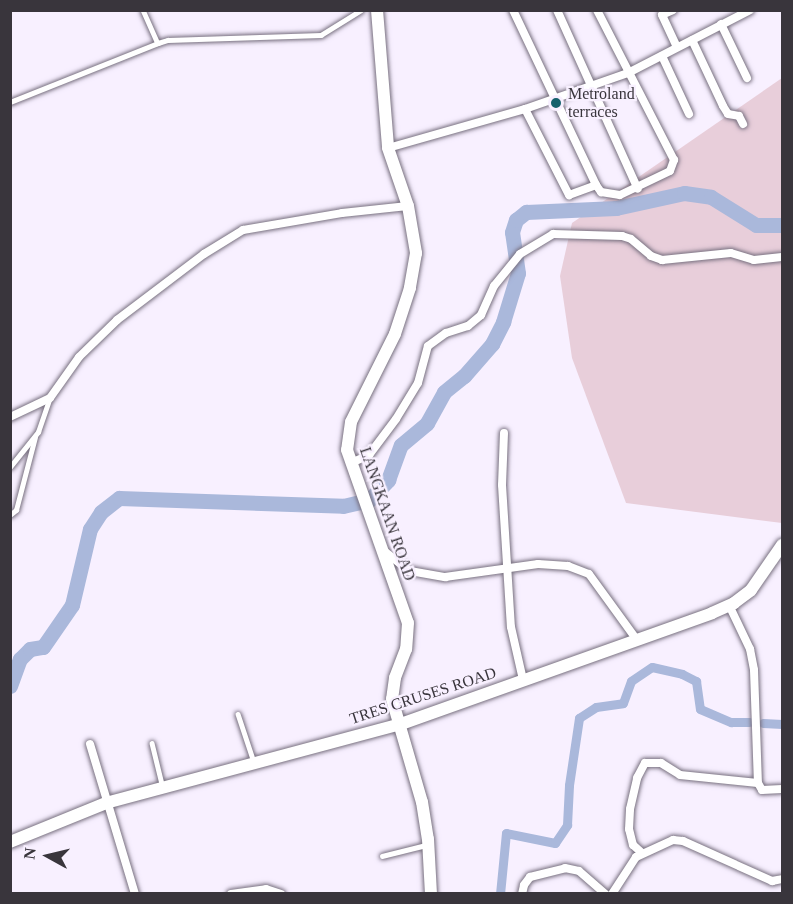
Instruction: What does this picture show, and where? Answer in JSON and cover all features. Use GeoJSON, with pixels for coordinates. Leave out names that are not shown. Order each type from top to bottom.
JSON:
{"type":"FeatureCollection","features":[{"type":"Feature","properties":{"kind":"street","name":"LANGKAAN ROAD"},"geometry":{"type":"LineString","coordinates":[[377,10],[388,148],[408,206],[416,253],[410,288],[395,334],[351,422],[346,450],[408,623],[406,649],[394,678],[392,699],[422,802],[428,844],[431,894]]}},
{"type":"Feature","properties":{"kind":"street"},"geometry":{"type":"LineString","coordinates":[[513,10],[596,185],[601,192],[620,195],[638,189],[670,171],[674,160],[598,11]]}},
{"type":"Feature","properties":{"kind":"street"},"geometry":{"type":"LineString","coordinates":[[557,10],[638,189]]}},
{"type":"Feature","properties":{"kind":"street"},"geometry":{"type":"LineString","coordinates":[[673,10],[662,15],[677,47]]}},
{"type":"Feature","properties":{"kind":"street"},"geometry":{"type":"LineString","coordinates":[[388,148],[525,108],[628,73],[721,24],[733,14],[750,10]]}},
{"type":"Feature","properties":{"kind":"street"},"geometry":{"type":"LineString","coordinates":[[721,24],[747,78]]}},
{"type":"Feature","properties":{"kind":"street"},"geometry":{"type":"LineString","coordinates":[[692,40],[723,106],[728,114],[739,116],[742,124]]}},
{"type":"Feature","properties":{"kind":"street"},"geometry":{"type":"LineString","coordinates":[[662,56],[689,114]]}},
{"type":"Feature","properties":{"kind":"street"},"geometry":{"type":"LineString","coordinates":[[525,108],[569,195],[596,185]]}},
{"type":"Feature","properties":{"kind":"street"},"geometry":{"type":"LineString","coordinates":[[10,417],[50,398],[79,357],[117,320],[204,254],[243,230],[342,213],[408,206]]}},
{"type":"Feature","properties":{"kind":"street"},"geometry":{"type":"LineString","coordinates":[[351,463],[369,455],[396,419],[418,383],[428,346],[446,333],[468,326],[481,315],[502,274],[520,254],[553,234],[622,236],[631,239],[651,256],[662,260],[702,258],[730,253],[754,260],[783,256]]}},
{"type":"Feature","properties":{"kind":"street"},"geometry":{"type":"LineString","coordinates":[[504,433],[502,485],[510,627],[524,680]]}},
{"type":"Feature","properties":{"kind":"street","name":"TRES CRUSES ROAD"},"geometry":{"type":"LineString","coordinates":[[10,842],[106,803],[401,724],[729,605],[751,590],[783,545]]}},
{"type":"Feature","properties":{"kind":"street"},"geometry":{"type":"LineString","coordinates":[[381,549],[410,571],[445,577],[538,564],[568,566],[589,574],[637,640]]}},
{"type":"Feature","properties":{"kind":"street"},"geometry":{"type":"LineString","coordinates":[[729,605],[750,650],[754,670],[758,783],[762,790],[783,789]]}},
{"type":"Feature","properties":{"kind":"street"},"geometry":{"type":"LineString","coordinates":[[90,744],[135,894]]}},
{"type":"Feature","properties":{"kind":"street"},"geometry":{"type":"LineString","coordinates":[[642,853],[633,845],[629,829],[630,809],[637,778],[645,763],[661,763],[680,775],[758,783]]}},
{"type":"Feature","properties":{"kind":"street"},"geometry":{"type":"LineString","coordinates":[[612,894],[636,857],[673,840],[683,841],[772,881],[783,879]]}},
{"type":"Feature","properties":{"kind":"street"},"geometry":{"type":"LineString","coordinates":[[522,894],[524,885],[530,877],[565,868],[579,871],[605,894]]}},
{"type":"Feature","properties":{"kind":"street"},"geometry":{"type":"LineString","coordinates":[[231,894],[266,889],[281,894]]}},
{"type":"Feature","properties":{"kind":"lane"},"geometry":{"type":"LineString","coordinates":[[143,10],[158,43]]}},
{"type":"Feature","properties":{"kind":"lane"},"geometry":{"type":"LineString","coordinates":[[10,102],[168,40],[321,35],[362,10]]}},
{"type":"Feature","properties":{"kind":"lane"},"geometry":{"type":"LineString","coordinates":[[10,515],[16,510],[35,437],[50,398]]}},
{"type":"Feature","properties":{"kind":"lane"},"geometry":{"type":"LineString","coordinates":[[10,467],[35,437]]}},
{"type":"Feature","properties":{"kind":"lane"},"geometry":{"type":"LineString","coordinates":[[238,714],[254,762]]}},
{"type":"Feature","properties":{"kind":"lane"},"geometry":{"type":"LineString","coordinates":[[152,743],[163,788]]}},
{"type":"Feature","properties":{"kind":"lane"},"geometry":{"type":"LineString","coordinates":[[382,856],[428,844]]}},
{"type":"Feature","properties":{"kind":"shaded area"},"geometry":{"type":"Polygon","coordinates":[[[782,78],[782,523],[626,503],[572,358],[560,276],[572,223],[782,78]]]}},
{"type":"Feature","properties":{"kind":"waterway"},"geometry":{"type":"LineString","coordinates":[[10,686],[20,659],[30,649],[43,647],[72,605],[90,529],[101,512],[119,498],[343,506],[369,500],[388,480],[401,445],[427,423],[444,392],[464,376],[492,344],[503,322],[518,273],[512,232],[516,220],[526,212],[616,208],[684,193],[711,197],[756,225],[782,225]]}},
{"type":"Feature","properties":{"kind":"waterway"},"geometry":{"type":"LineString","coordinates":[[500,894],[506,833],[555,843],[567,825],[569,785],[579,718],[596,707],[623,703],[631,681],[652,667],[682,674],[696,681],[700,709],[731,722],[749,722]]}},
{"type":"Feature","properties":{"kind":"waterway"},"geometry":{"type":"LineString","coordinates":[[763,723],[782,724]]}},
{"type":"Feature","properties":{"kind":"place","name":"Metroland terraces"},"geometry":{"type":"Point","coordinates":[556,103]}}]}
